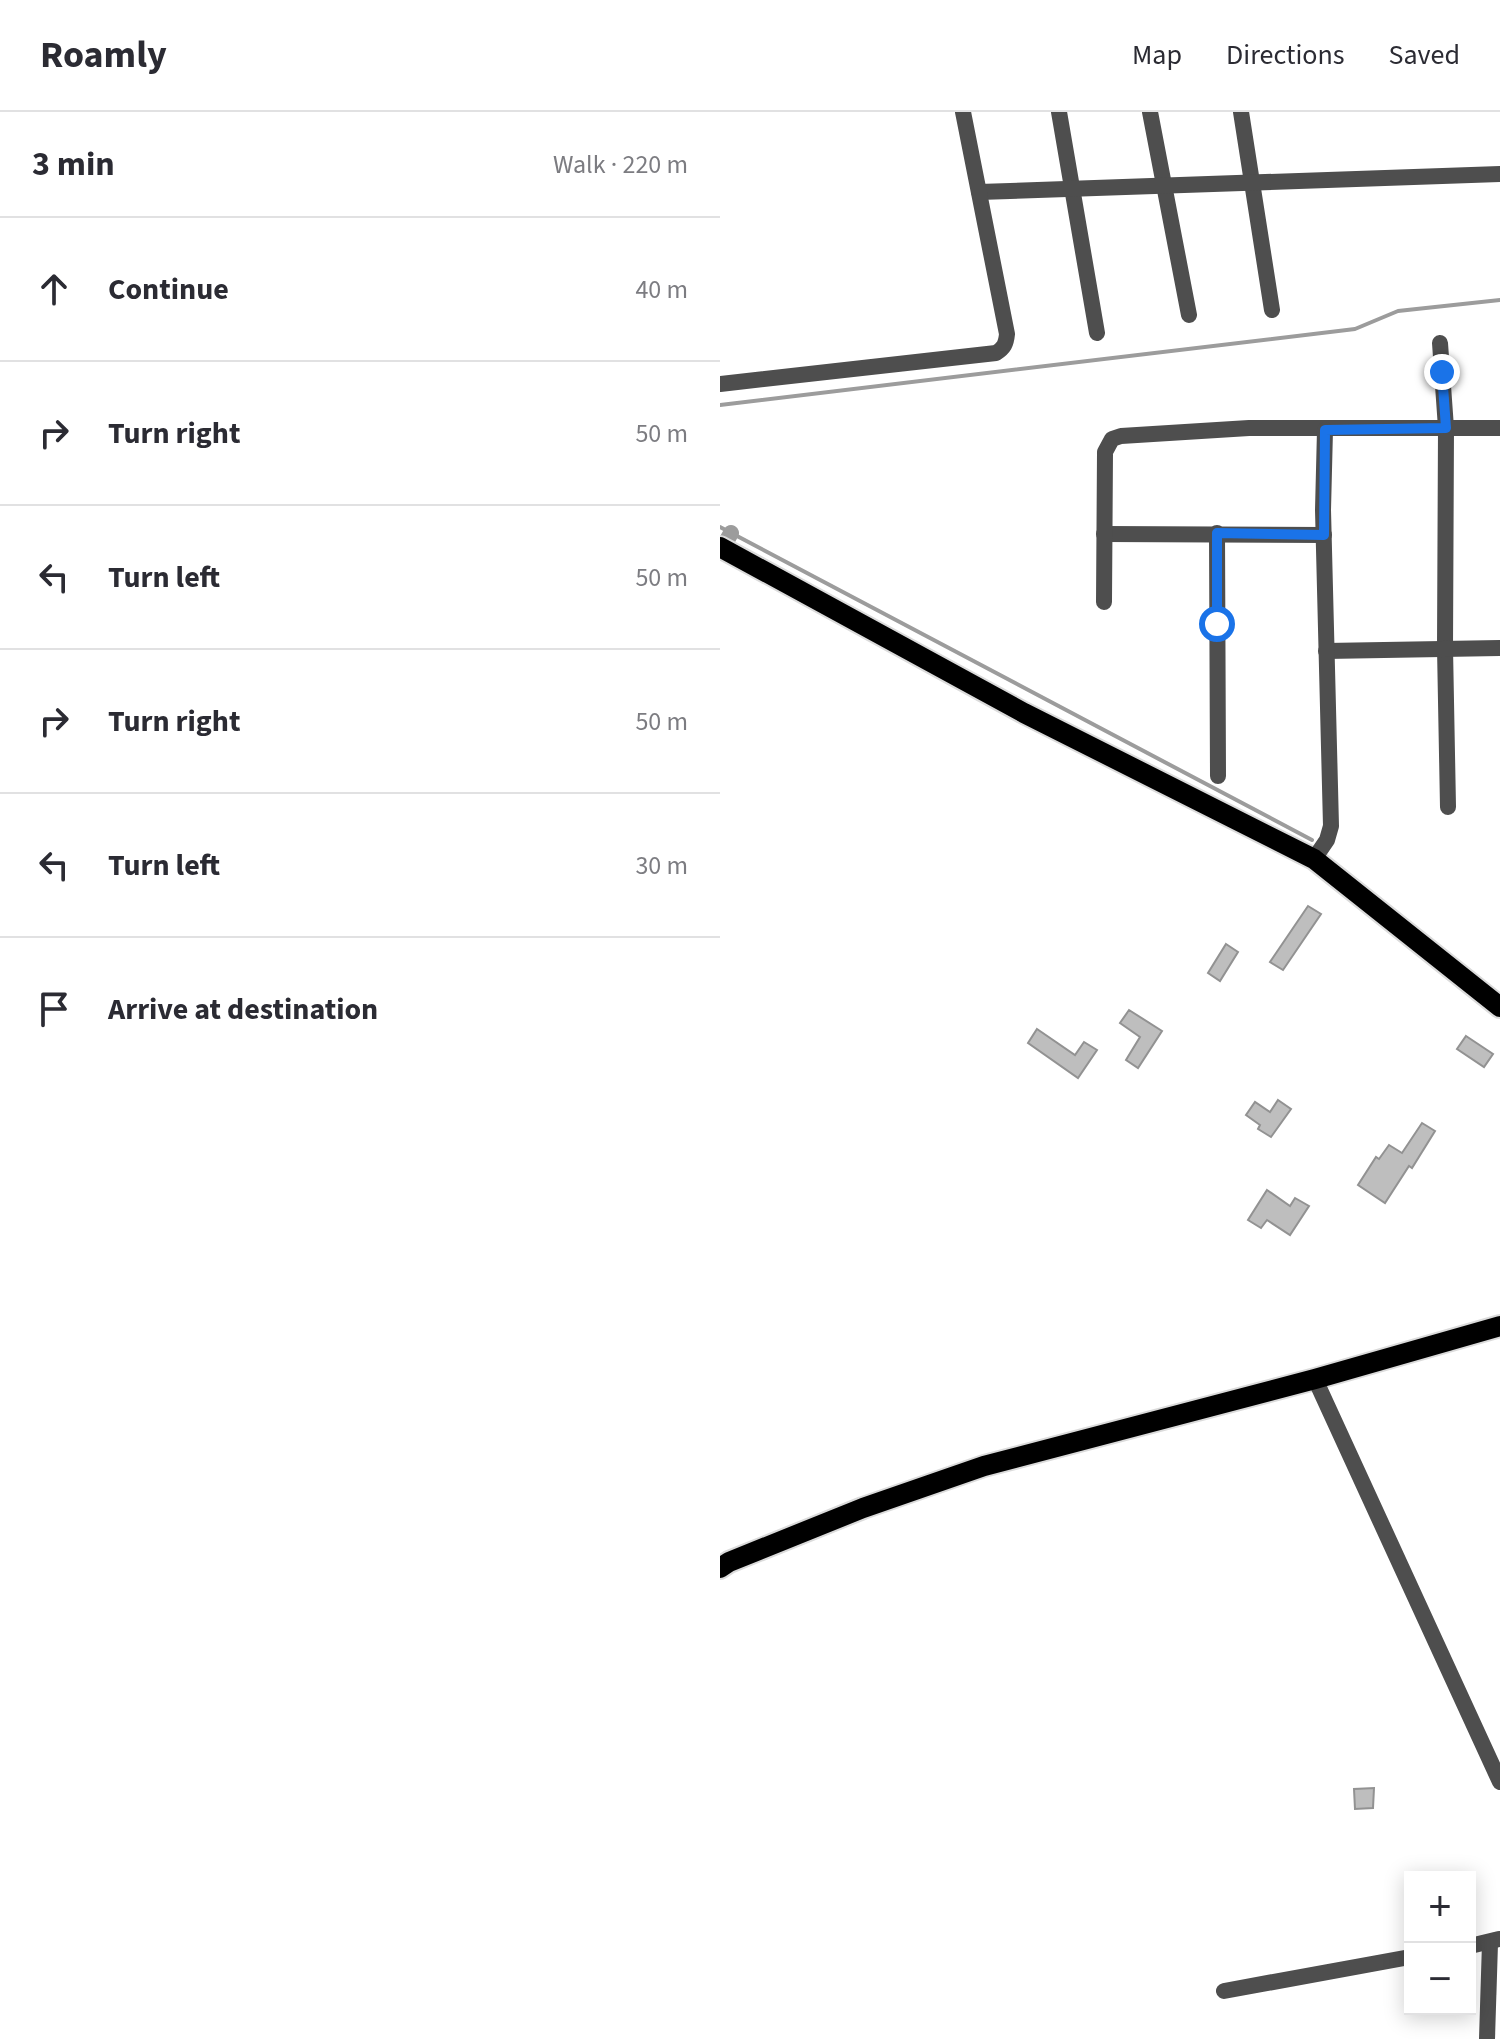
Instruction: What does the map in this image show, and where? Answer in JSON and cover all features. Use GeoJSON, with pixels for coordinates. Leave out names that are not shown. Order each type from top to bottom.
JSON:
{"type":"FeatureCollection","features":[{"type":"Feature","properties":{"kind":"main road"},"geometry":{"type":"LineString","coordinates":[[720,547],[1024,713],[1320,851],[1500,1007]]}},
{"type":"Feature","properties":{"kind":"main road"},"geometry":{"type":"LineString","coordinates":[[720,1568],[941,1479],[1500,1326]]}},
{"type":"Feature","properties":{"kind":"street"},"geometry":{"type":"LineString","coordinates":[[720,384],[996,353],[1002,349],[1007,343],[1007,334],[963,112]]}},
{"type":"Feature","properties":{"kind":"street"},"geometry":{"type":"LineString","coordinates":[[1059,112],[1097,333]]}},
{"type":"Feature","properties":{"kind":"street"},"geometry":{"type":"LineString","coordinates":[[1150,112],[1189,315]]}},
{"type":"Feature","properties":{"kind":"street"},"geometry":{"type":"LineString","coordinates":[[1241,112],[1272,310]]}},
{"type":"Feature","properties":{"kind":"street"},"geometry":{"type":"LineString","coordinates":[[979,192],[1500,174]]}},
{"type":"Feature","properties":{"kind":"street"},"geometry":{"type":"LineString","coordinates":[[1440,343],[1446,428],[1448,807]]}},
{"type":"Feature","properties":{"kind":"street"},"geometry":{"type":"LineString","coordinates":[[1104,602],[1105,452],[1112,439],[1249,428],[1500,428]]}},
{"type":"Feature","properties":{"kind":"street"},"geometry":{"type":"LineString","coordinates":[[1320,851],[1331,826],[1324,535],[1325,430]]}},
{"type":"Feature","properties":{"kind":"street"},"geometry":{"type":"LineString","coordinates":[[1217,533],[1218,776]]}},
{"type":"Feature","properties":{"kind":"street"},"geometry":{"type":"LineString","coordinates":[[1104,534],[1324,535]]}},
{"type":"Feature","properties":{"kind":"street"},"geometry":{"type":"LineString","coordinates":[[1326,651],[1500,648]]}},
{"type":"Feature","properties":{"kind":"street"},"geometry":{"type":"LineString","coordinates":[[1315,1379],[1500,1782]]}},
{"type":"Feature","properties":{"kind":"street"},"geometry":{"type":"LineString","coordinates":[[1487,2039],[1495,1941]]}},
{"type":"Feature","properties":{"kind":"street"},"geometry":{"type":"LineString","coordinates":[[1224,1991],[1404,1958]]}},
{"type":"Feature","properties":{"kind":"building"},"geometry":{"type":"Polygon","coordinates":[[[1308,906],[1321,914],[1283,970],[1270,962],[1308,906]]]}},
{"type":"Feature","properties":{"kind":"building"},"geometry":{"type":"Polygon","coordinates":[[[1226,944],[1238,952],[1220,981],[1208,973],[1226,944]]]}},
{"type":"Feature","properties":{"kind":"building"},"geometry":{"type":"Polygon","coordinates":[[[1129,1010],[1162,1031],[1138,1068],[1126,1060],[1140,1037],[1120,1023],[1129,1010]]]}},
{"type":"Feature","properties":{"kind":"building"},"geometry":{"type":"Polygon","coordinates":[[[1037,1029],[1075,1055],[1084,1042],[1097,1050],[1078,1078],[1028,1043],[1037,1029]]]}},
{"type":"Feature","properties":{"kind":"building"},"geometry":{"type":"Polygon","coordinates":[[[1466,1036],[1493,1054],[1484,1067],[1457,1049],[1466,1036]]]}},
{"type":"Feature","properties":{"kind":"building"},"geometry":{"type":"Polygon","coordinates":[[[1278,1100],[1291,1109],[1271,1137],[1258,1129],[1260,1125],[1246,1115],[1255,1102],[1270,1112],[1278,1100]]]}},
{"type":"Feature","properties":{"kind":"building"},"geometry":{"type":"Polygon","coordinates":[[[1422,1123],[1435,1131],[1385,1203],[1358,1185],[1376,1157],[1379,1159],[1389,1145],[1402,1153],[1422,1123]]]}},
{"type":"Feature","properties":{"kind":"building"},"geometry":{"type":"Polygon","coordinates":[[[1267,1190],[1290,1206],[1295,1198],[1309,1206],[1290,1235],[1267,1220],[1261,1228],[1248,1220],[1267,1190]]]}},
{"type":"Feature","properties":{"kind":"building"},"geometry":{"type":"Polygon","coordinates":[[[1374,1788],[1373,1808],[1355,1809],[1354,1789],[1374,1788]]]}},
{"type":"Feature","properties":{"kind":"waterway"},"geometry":{"type":"LineString","coordinates":[[720,405],[1355,329],[1398,311],[1500,300]]}},
{"type":"Feature","properties":{"kind":"waterway"},"geometry":{"type":"LineString","coordinates":[[720,527],[1312,840]]}},
{"type":"Feature","properties":{"kind":"waterway"},"geometry":{"type":"LineString","coordinates":[[720,553],[731,533]]}},
{"type":"Feature","properties":{"kind":"route"},"geometry":{"type":"LineString","coordinates":[[1217,624],[1217,533],[1324,535],[1325,430],[1446,428],[1442,372]]}}]}
